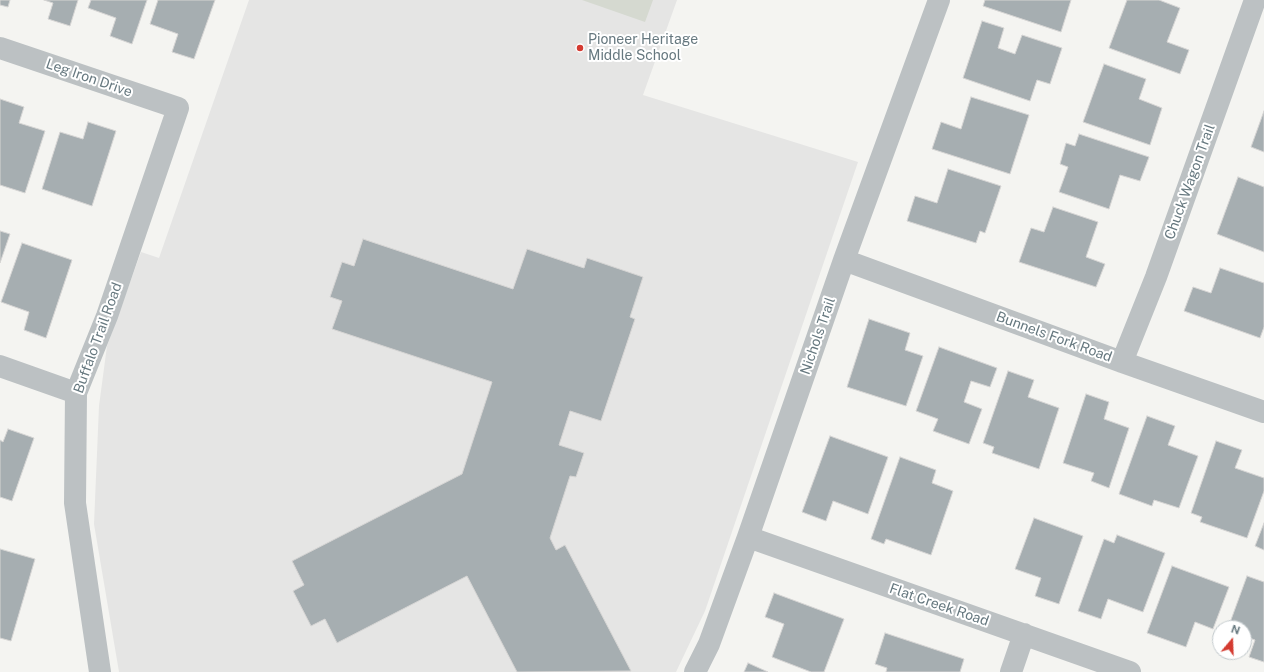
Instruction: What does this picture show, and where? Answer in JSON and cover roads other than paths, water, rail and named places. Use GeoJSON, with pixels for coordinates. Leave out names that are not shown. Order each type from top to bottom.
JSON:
{"type":"FeatureCollection","features":[{"type":"Feature","properties":{"kind":"street","name":"Nichols Trail"},"geometry":{"type":"LineString","coordinates":[[695,672],[709,644],[748,537],[844,260],[939,0]]}},
{"type":"Feature","properties":{"kind":"street","name":"Chuck Wagon Trail"},"geometry":{"type":"LineString","coordinates":[[1122,362],[1156,277],[1255,0]]}},
{"type":"Feature","properties":{"kind":"street","name":"Leg Iron Drive"},"geometry":{"type":"LineString","coordinates":[[0,48],[178,108]]}},
{"type":"Feature","properties":{"kind":"street","name":"Buffalo Trail Road"},"geometry":{"type":"LineString","coordinates":[[97,672],[75,503],[76,392],[107,316],[178,108]]}},
{"type":"Feature","properties":{"kind":"street","name":"Bunnels Fork Road"},"geometry":{"type":"LineString","coordinates":[[844,260],[1122,362],[1264,412]]}},
{"type":"Feature","properties":{"kind":"street"},"geometry":{"type":"LineString","coordinates":[[0,366],[76,392]]}},
{"type":"Feature","properties":{"kind":"street","name":"Flat Creek Road"},"geometry":{"type":"LineString","coordinates":[[748,537],[1130,672]]}},
{"type":"Feature","properties":{"kind":"street"},"geometry":{"type":"LineString","coordinates":[[1011,672],[1024,634]]}},
{"type":"Feature","properties":{"kind":"place","name":"Pioneer Heritage Middle School"},"geometry":{"type":"Point","coordinates":[580,48]}}]}
